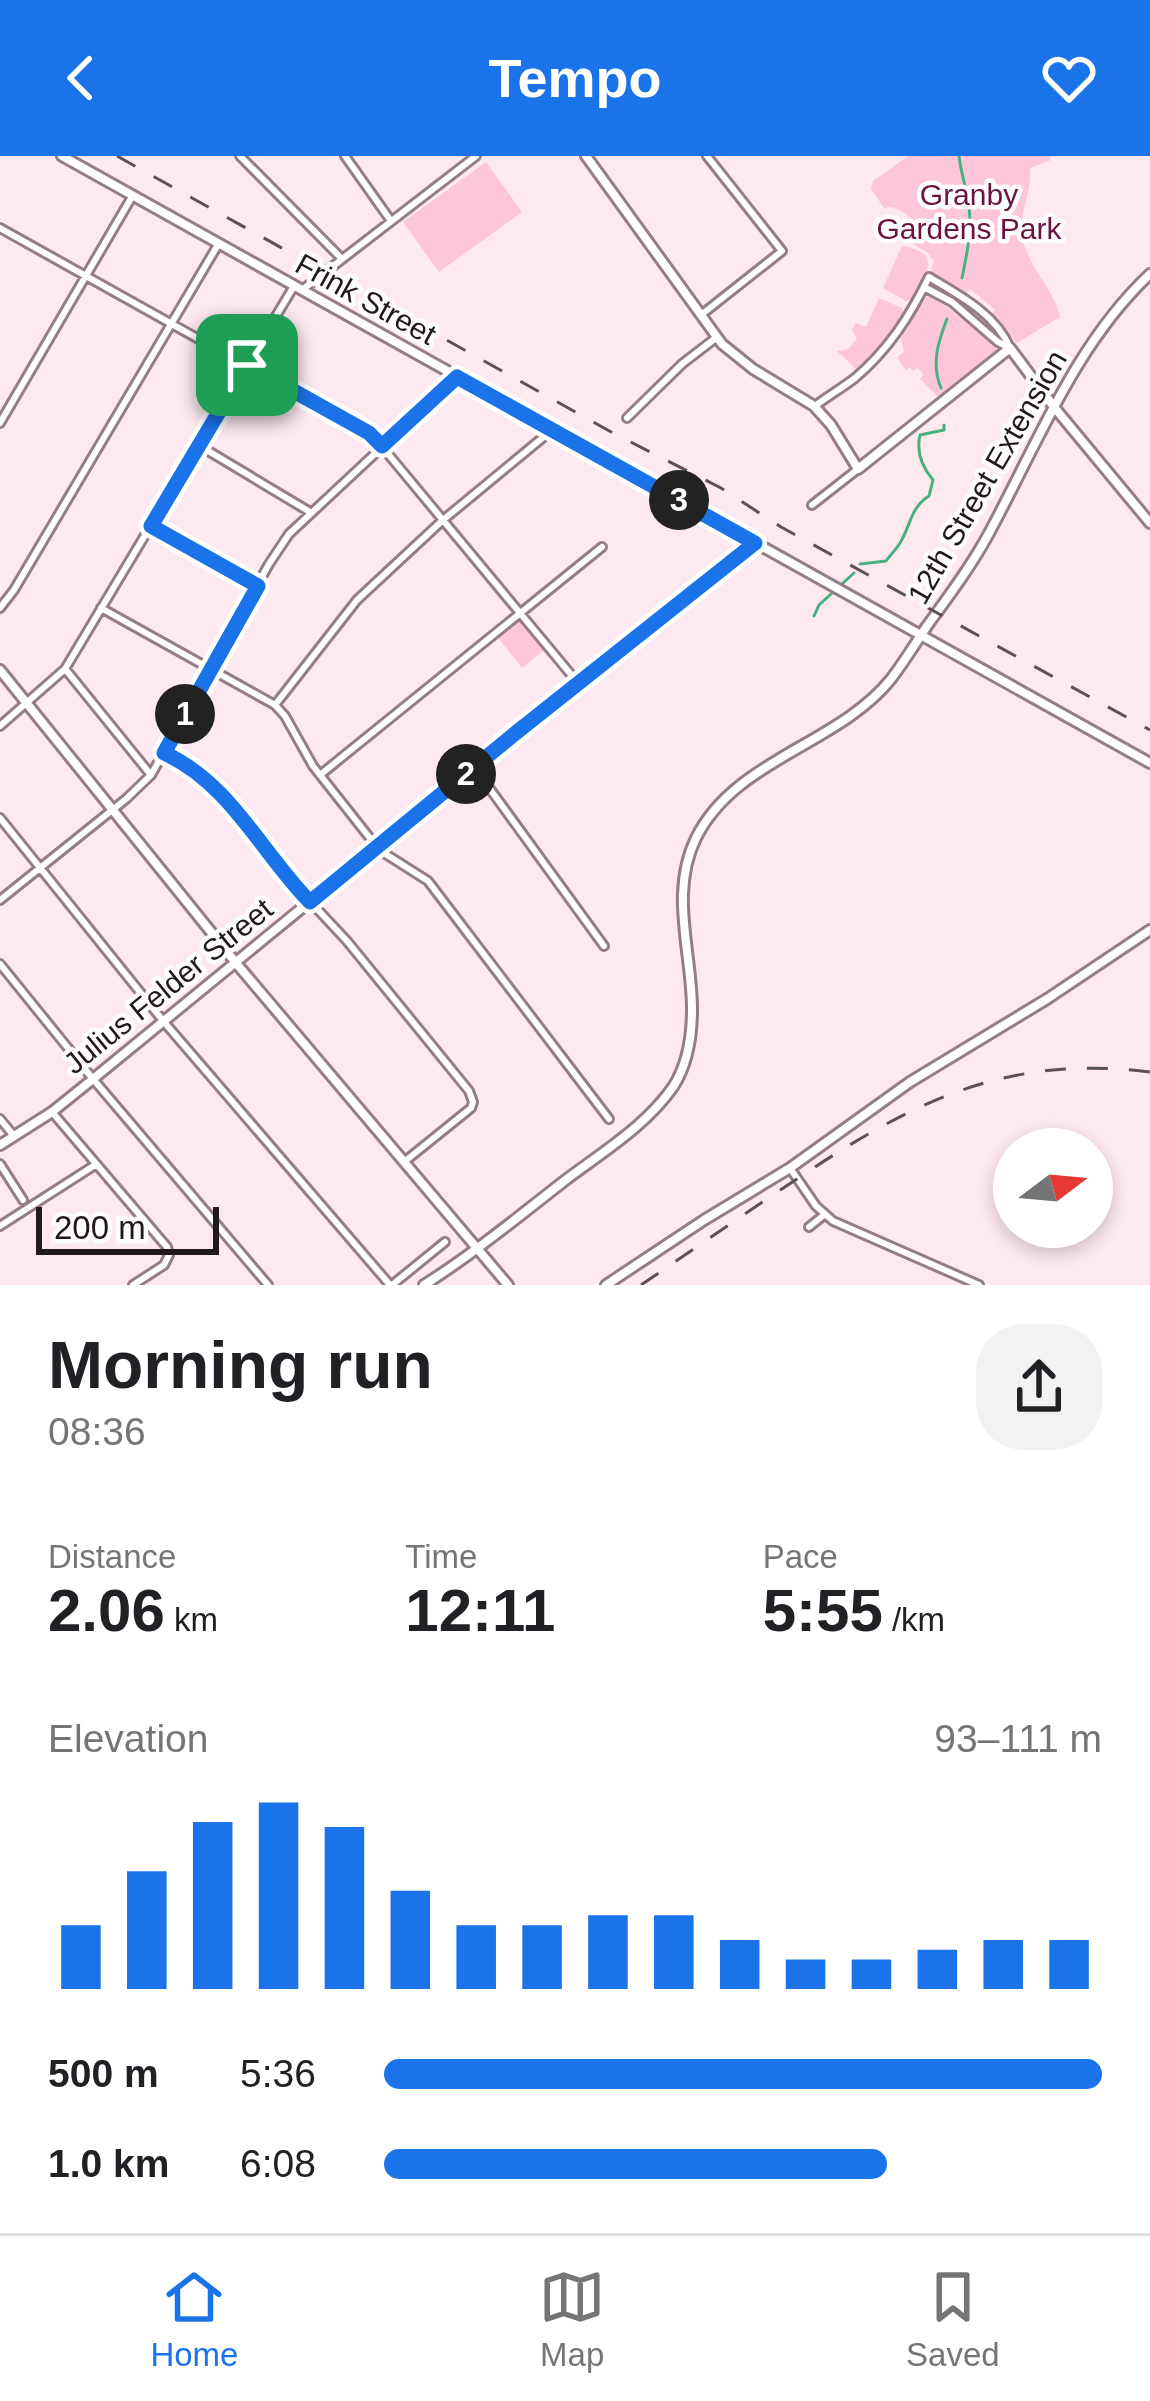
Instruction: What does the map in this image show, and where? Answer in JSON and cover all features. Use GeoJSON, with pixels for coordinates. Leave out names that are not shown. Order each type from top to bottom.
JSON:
{"type":"FeatureCollection","features":[{"type":"Feature","properties":{"kind":"street","name":"Frink Street"},"geometry":{"type":"LineString","coordinates":[[62,156],[1150,763]]}},
{"type":"Feature","properties":{"kind":"street"},"geometry":{"type":"LineString","coordinates":[[240,156],[342,259]]}},
{"type":"Feature","properties":{"kind":"street"},"geometry":{"type":"LineString","coordinates":[[345,156],[391,221]]}},
{"type":"Feature","properties":{"kind":"street"},"geometry":{"type":"LineString","coordinates":[[586,156],[717,338],[753,369],[814,406],[858,469]]}},
{"type":"Feature","properties":{"kind":"street"},"geometry":{"type":"LineString","coordinates":[[701,315],[782,251],[707,156]]}},
{"type":"Feature","properties":{"kind":"street"},"geometry":{"type":"LineString","coordinates":[[0,727],[65,669],[298,288],[469,158]]}},
{"type":"Feature","properties":{"kind":"street"},"geometry":{"type":"LineString","coordinates":[[0,423],[133,195]]}},
{"type":"Feature","properties":{"kind":"street"},"geometry":{"type":"LineString","coordinates":[[0,228],[369,433],[578,683]]}},
{"type":"Feature","properties":{"kind":"street"},"geometry":{"type":"LineString","coordinates":[[0,608],[219,243]]}},
{"type":"Feature","properties":{"kind":"street","name":"12th Street Extension"},"geometry":{"type":"LineString","coordinates":[[424,1285],[643,1122],[675,1085],[691,1040],[682,900],[695,840],[740,785],[846,721],[892,677],[980,550],[1054,407],[1104,324],[1150,274]]}},
{"type":"Feature","properties":{"kind":"street"},"geometry":{"type":"LineString","coordinates":[[814,406],[884,350],[908,320],[929,277],[976,307],[1005,337],[1054,407],[1150,523]]}},
{"type":"Feature","properties":{"kind":"street"},"geometry":{"type":"LineString","coordinates":[[924,287],[952,302],[1010,348]]}},
{"type":"Feature","properties":{"kind":"street"},"geometry":{"type":"LineString","coordinates":[[627,418],[682,364],[717,338]]}},
{"type":"Feature","properties":{"kind":"street"},"geometry":{"type":"LineString","coordinates":[[812,505],[1010,348]]}},
{"type":"Feature","properties":{"kind":"street"},"geometry":{"type":"LineString","coordinates":[[0,900],[151,775],[278,549],[310,512],[457,377]]}},
{"type":"Feature","properties":{"kind":"street"},"geometry":{"type":"LineString","coordinates":[[275,705],[344,614],[443,520],[552,430]]}},
{"type":"Feature","properties":{"kind":"street"},"geometry":{"type":"LineString","coordinates":[[199,445],[310,512]]}},
{"type":"Feature","properties":{"kind":"street"},"geometry":{"type":"LineString","coordinates":[[151,526],[258,586]]}},
{"type":"Feature","properties":{"kind":"street","name":"Julius Felder Street"},"geometry":{"type":"LineString","coordinates":[[0,1145],[52,1112],[755,543]]}},
{"type":"Feature","properties":{"kind":"street"},"geometry":{"type":"LineString","coordinates":[[320,775],[602,547]]}},
{"type":"Feature","properties":{"kind":"street"},"geometry":{"type":"LineString","coordinates":[[101,608],[275,705],[320,775],[377,847],[428,881],[609,1119]]}},
{"type":"Feature","properties":{"kind":"street"},"geometry":{"type":"LineString","coordinates":[[65,669],[151,775]]}},
{"type":"Feature","properties":{"kind":"street"},"geometry":{"type":"LineString","coordinates":[[0,670],[236,963],[508,1285]]}},
{"type":"Feature","properties":{"kind":"street"},"geometry":{"type":"LineString","coordinates":[[164,753],[189,765],[219,791],[469,1091],[470,1108],[404,1162]]}},
{"type":"Feature","properties":{"kind":"street"},"geometry":{"type":"LineString","coordinates":[[474,767],[604,946]]}},
{"type":"Feature","properties":{"kind":"street"},"geometry":{"type":"LineString","coordinates":[[0,818],[164,1022],[391,1285],[446,1242]]}},
{"type":"Feature","properties":{"kind":"street"},"geometry":{"type":"LineString","coordinates":[[606,1285],[790,1168],[910,1082],[1150,930]]}},
{"type":"Feature","properties":{"kind":"street"},"geometry":{"type":"LineString","coordinates":[[0,964],[268,1285]]}},
{"type":"Feature","properties":{"kind":"street"},"geometry":{"type":"LineString","coordinates":[[52,1112],[170,1255],[133,1285]]}},
{"type":"Feature","properties":{"kind":"street"},"geometry":{"type":"LineString","coordinates":[[0,1119],[14,1136]]}},
{"type":"Feature","properties":{"kind":"street"},"geometry":{"type":"LineString","coordinates":[[0,1164],[22,1200]]}},
{"type":"Feature","properties":{"kind":"street"},"geometry":{"type":"LineString","coordinates":[[0,1226],[95,1165]]}},
{"type":"Feature","properties":{"kind":"street"},"geometry":{"type":"LineString","coordinates":[[790,1168],[824,1215],[980,1285]]}},
{"type":"Feature","properties":{"kind":"street"},"geometry":{"type":"LineString","coordinates":[[809,1227],[824,1215]]}},
{"type":"Feature","properties":{"kind":"green space","name":"Granby Gardens Park"},"geometry":{"type":"Polygon","coordinates":[[[908,156],[1049,156],[1051,160],[1030,168],[1022,236],[1060,317],[1017,343],[990,316],[995,310],[970,289],[964,297],[929,277],[934,261],[913,244],[911,220],[899,210],[884,208],[871,189],[873,181],[908,156]]]}},
{"type":"Feature","properties":{"kind":"green space"},"geometry":{"type":"Polygon","coordinates":[[[486,162],[522,212],[439,272],[403,222],[486,162]]]}},
{"type":"Feature","properties":{"kind":"green space"},"geometry":{"type":"Polygon","coordinates":[[[902,246],[923,254],[928,265],[913,299],[906,301],[883,288],[902,246]]]}},
{"type":"Feature","properties":{"kind":"green space"},"geometry":{"type":"Polygon","coordinates":[[[929,296],[997,346],[938,397],[920,379],[924,375],[918,368],[906,370],[897,358],[904,351],[901,338],[929,296]]]}},
{"type":"Feature","properties":{"kind":"green space"},"geometry":{"type":"Polygon","coordinates":[[[879,298],[902,308],[905,315],[857,370],[837,351],[848,349],[857,339],[852,330],[856,323],[866,327],[879,298]]]}},
{"type":"Feature","properties":{"kind":"green space"},"geometry":{"type":"Polygon","coordinates":[[[517,616],[544,650],[522,668],[495,634],[517,616]]]}},
{"type":"Feature","properties":{"kind":"waterway"},"geometry":{"type":"LineString","coordinates":[[959,156],[970,216],[962,278]]}},
{"type":"Feature","properties":{"kind":"waterway"},"geometry":{"type":"LineString","coordinates":[[941,388],[937,353],[947,319]]}},
{"type":"Feature","properties":{"kind":"waterway"},"geometry":{"type":"LineString","coordinates":[[860,564],[886,561],[918,506],[929,496],[933,480],[921,459],[920,435],[944,430],[944,425]]}},
{"type":"Feature","properties":{"kind":"waterway"},"geometry":{"type":"LineString","coordinates":[[814,616],[819,605],[854,573]]}},
{"type":"Feature","properties":{"kind":"railway"},"geometry":{"type":"LineString","coordinates":[[117,156],[1150,730]]}},
{"type":"Feature","properties":{"kind":"railway"},"geometry":{"type":"LineString","coordinates":[[641,1285],[842,1150],[923,1106],[1007,1077],[1052,1070],[1150,1072]]}},
{"type":"Feature","properties":{"kind":"route"},"geometry":{"type":"LineString","coordinates":[[247,365],[369,433],[382,446],[457,377],[755,543],[310,902],[219,791],[189,765],[164,753],[258,586],[151,526],[247,365]]}}]}
